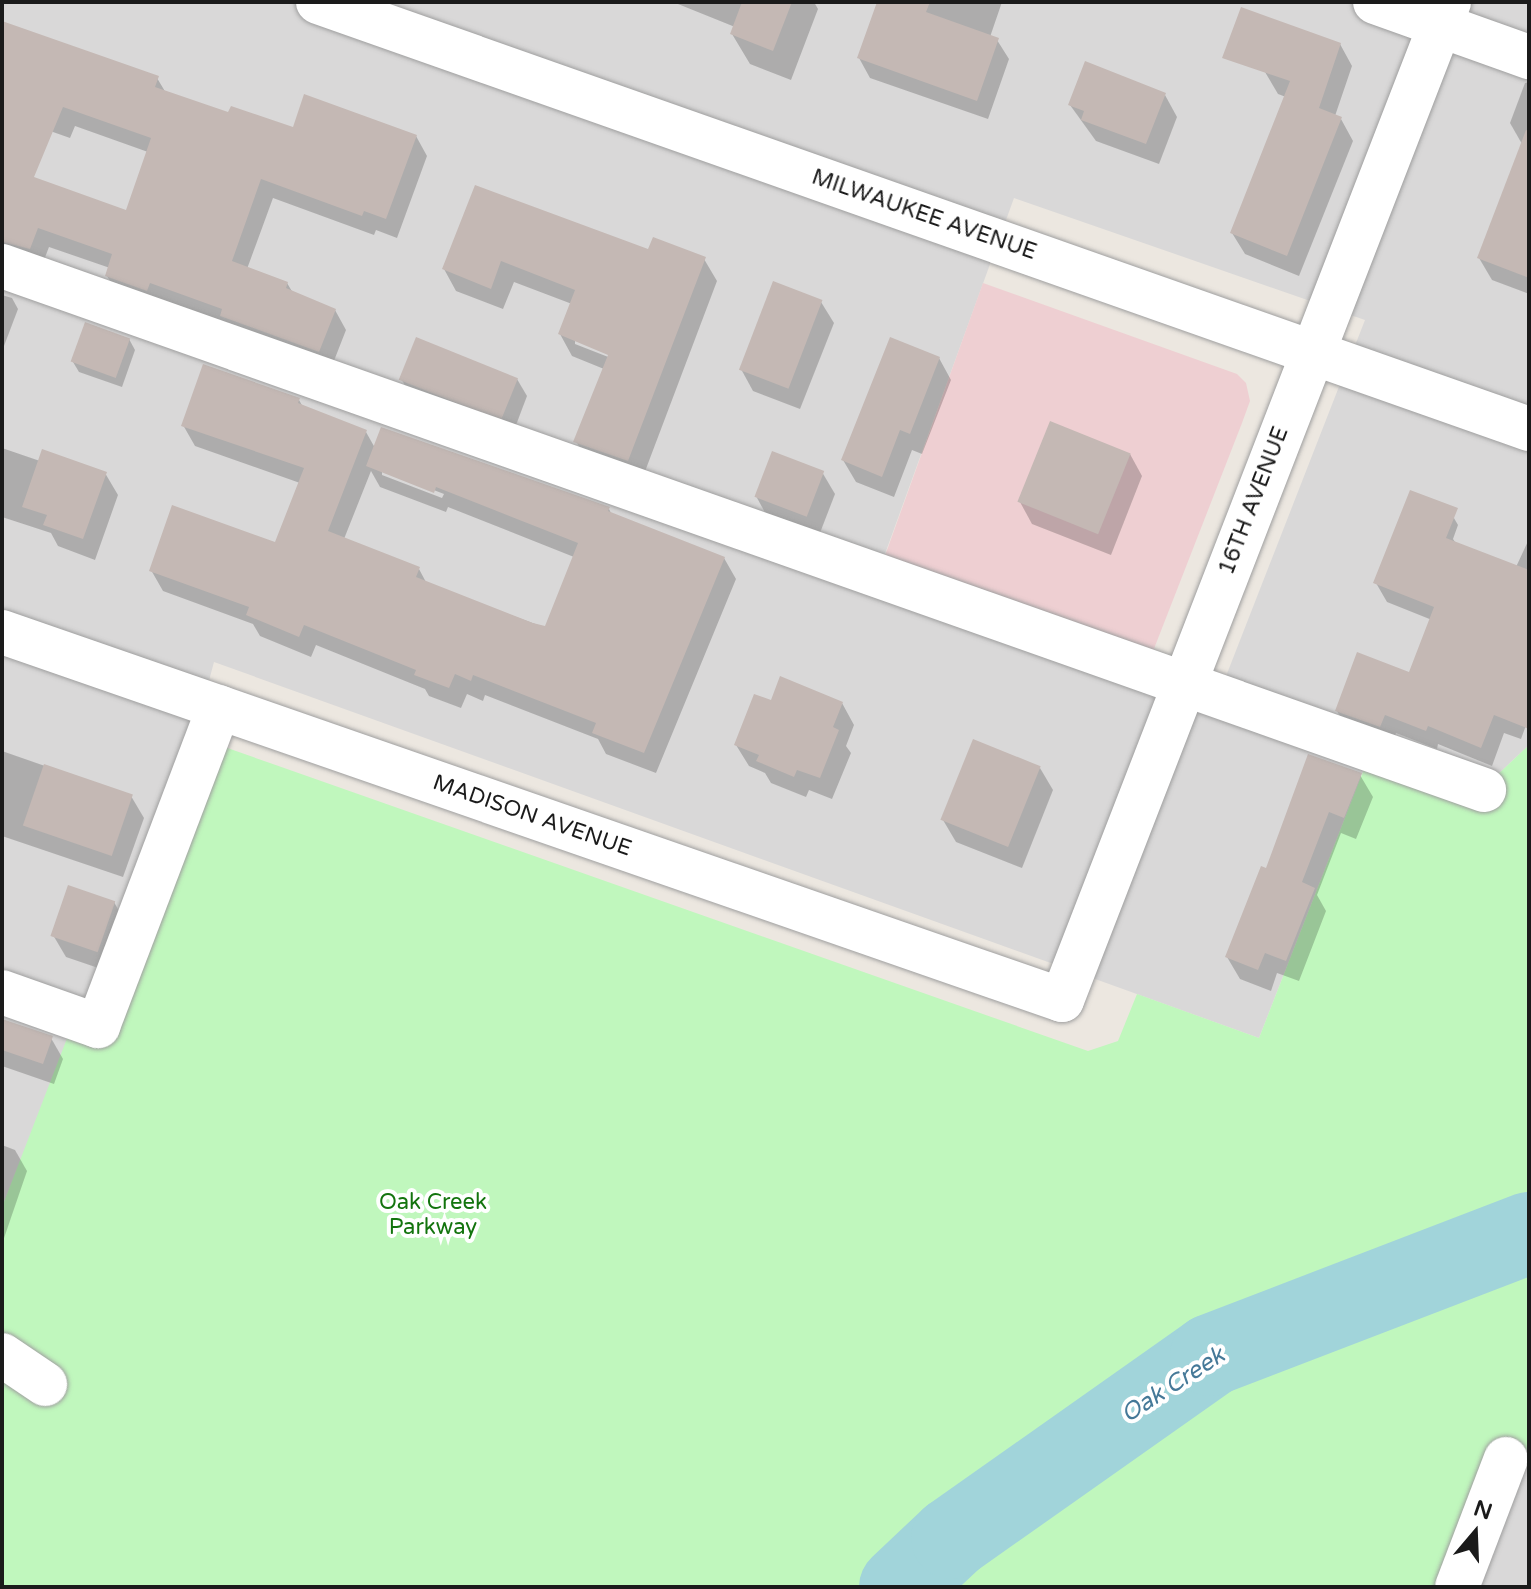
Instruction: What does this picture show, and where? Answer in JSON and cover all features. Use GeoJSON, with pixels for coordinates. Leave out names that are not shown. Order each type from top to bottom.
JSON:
{"type":"FeatureCollection","features":[{"type":"Feature","properties":{"kind":"street","name":"MILWAUKEE AVENUE"},"geometry":{"type":"LineString","coordinates":[[318,2],[1529,429]]}},
{"type":"Feature","properties":{"kind":"street"},"geometry":{"type":"LineString","coordinates":[[1375,2],[1445,13],[1529,57]]}},
{"type":"Feature","properties":{"kind":"street","name":"16TH AVENUE"},"geometry":{"type":"LineString","coordinates":[[1062,1000],[1445,13]]}},
{"type":"Feature","properties":{"kind":"street"},"geometry":{"type":"LineString","coordinates":[[2,266],[1484,790]]}},
{"type":"Feature","properties":{"kind":"street","name":"MADISON AVENUE"},"geometry":{"type":"LineString","coordinates":[[2,632],[1062,1000]]}},
{"type":"Feature","properties":{"kind":"street"},"geometry":{"type":"LineString","coordinates":[[2,992],[98,1026],[219,707]]}},
{"type":"Feature","properties":{"kind":"street"},"geometry":{"type":"LineString","coordinates":[[2,1355],[45,1384]]}},
{"type":"Feature","properties":{"kind":"street"},"geometry":{"type":"LineString","coordinates":[[1457,1587],[1506,1459]]}},
{"type":"Feature","properties":{"kind":"shaded area"},"geometry":{"type":"Polygon","coordinates":[[[2,2],[1529,2],[1529,745],[1494,778],[1366,764],[1259,1038],[214,662],[194,736],[2,1207],[2,2]],[[1014,198],[873,587],[1214,707],[1365,320],[1014,198]]]}},
{"type":"Feature","properties":{"kind":"shaded area"},"geometry":{"type":"Polygon","coordinates":[[[983,283],[1237,374],[1246,383],[1250,401],[1150,659],[882,564],[983,283]]]}},
{"type":"Feature","properties":{"kind":"shaded area"},"geometry":{"type":"Polygon","coordinates":[[[1529,1448],[1529,1587],[1470,1587],[1521,1454],[1529,1448]]]}},
{"type":"Feature","properties":{"kind":"green space","name":"Oak Creek Parkway"},"geometry":{"type":"Polygon","coordinates":[[[216,744],[1088,1051],[1118,1041],[1137,994],[1259,1038],[1366,764],[1494,778],[1529,745],[1529,1448],[1521,1454],[1443,1587],[2,1587],[2,1207],[71,1028],[216,744]]]}},
{"type":"Feature","properties":{"kind":"building"},"geometry":{"type":"Polygon","coordinates":[[[742,2],[792,2],[773,51],[730,34],[742,2]]]}},
{"type":"Feature","properties":{"kind":"building"},"geometry":{"type":"Polygon","coordinates":[[[877,2],[930,2],[926,12],[999,38],[977,101],[857,58],[877,2]]]}},
{"type":"Feature","properties":{"kind":"building"},"geometry":{"type":"Polygon","coordinates":[[[1241,7],[1341,43],[1319,108],[1342,117],[1287,256],[1230,233],[1290,81],[1222,58],[1241,7]]]}},
{"type":"Feature","properties":{"kind":"building"},"geometry":{"type":"Polygon","coordinates":[[[2,21],[159,76],[155,87],[228,112],[231,106],[293,127],[304,94],[417,135],[386,219],[364,211],[362,216],[261,179],[232,261],[288,282],[286,288],[336,309],[319,352],[220,316],[222,309],[150,283],[147,291],[105,276],[112,254],[38,228],[30,249],[2,242],[2,21]],[[63,107],[34,177],[126,210],[151,138],[63,107]]]}},
{"type":"Feature","properties":{"kind":"building"},"geometry":{"type":"Polygon","coordinates":[[[1085,61],[1166,93],[1146,144],[1081,120],[1084,111],[1068,105],[1085,61]]]}},
{"type":"Feature","properties":{"kind":"building"},"geometry":{"type":"Polygon","coordinates":[[[1526,130],[1529,131],[1529,278],[1477,258],[1526,130]]]}},
{"type":"Feature","properties":{"kind":"building"},"geometry":{"type":"Polygon","coordinates":[[[475,185],[648,249],[653,237],[706,257],[628,461],[573,442],[608,355],[558,334],[575,290],[501,261],[491,289],[442,269],[475,185]]]}},
{"type":"Feature","properties":{"kind":"building"},"geometry":{"type":"Polygon","coordinates":[[[773,281],[822,300],[788,389],[739,370],[773,281]]]}},
{"type":"Feature","properties":{"kind":"building"},"geometry":{"type":"Polygon","coordinates":[[[85,322],[130,338],[116,378],[71,361],[85,322]]]}},
{"type":"Feature","properties":{"kind":"building"},"geometry":{"type":"Polygon","coordinates":[[[416,337],[518,378],[501,421],[399,380],[416,337]]]}},
{"type":"Feature","properties":{"kind":"building"},"geometry":{"type":"Polygon","coordinates":[[[890,337],[940,357],[910,434],[900,430],[882,477],[841,460],[890,337]]]}},
{"type":"Feature","properties":{"kind":"building"},"geometry":{"type":"Polygon","coordinates":[[[203,364],[300,398],[298,403],[367,430],[328,531],[420,567],[416,577],[533,623],[545,626],[578,543],[436,487],[434,493],[366,466],[381,427],[610,507],[608,511],[725,557],[644,753],[592,733],[596,723],[473,675],[471,681],[455,674],[449,688],[414,675],[416,670],[304,625],[299,637],[246,615],[249,607],[149,571],[172,505],[275,542],[304,468],[181,426],[203,364]]]}},
{"type":"Feature","properties":{"kind":"building"},"geometry":{"type":"Polygon","coordinates":[[[1050,421],[1131,454],[1098,534],[1017,502],[1050,421]]]}},
{"type":"Feature","properties":{"kind":"building"},"geometry":{"type":"Polygon","coordinates":[[[42,449],[107,472],[83,539],[43,525],[47,515],[22,507],[42,449]]]}},
{"type":"Feature","properties":{"kind":"building"},"geometry":{"type":"Polygon","coordinates":[[[772,451],[824,471],[807,517],[754,497],[772,451]]]}},
{"type":"Feature","properties":{"kind":"building"},"geometry":{"type":"Polygon","coordinates":[[[1410,490],[1458,508],[1446,538],[1529,570],[1529,729],[1494,715],[1481,748],[1428,726],[1426,731],[1385,715],[1380,727],[1335,711],[1357,652],[1409,672],[1434,607],[1373,583],[1410,490]]]}},
{"type":"Feature","properties":{"kind":"building"},"geometry":{"type":"Polygon","coordinates":[[[780,676],[843,702],[833,727],[839,730],[820,778],[797,770],[794,777],[756,761],[759,755],[734,745],[754,694],[771,700],[780,676]]]}},
{"type":"Feature","properties":{"kind":"building"},"geometry":{"type":"Polygon","coordinates":[[[973,739],[1041,766],[1008,847],[940,820],[973,739]]]}},
{"type":"Feature","properties":{"kind":"building"},"geometry":{"type":"Polygon","coordinates":[[[1308,754],[1362,773],[1344,818],[1329,812],[1302,882],[1315,888],[1286,961],[1265,953],[1258,970],[1225,957],[1261,866],[1266,868],[1308,754]]]}},
{"type":"Feature","properties":{"kind":"building"},"geometry":{"type":"Polygon","coordinates":[[[44,764],[133,795],[112,856],[23,825],[44,764]]]}},
{"type":"Feature","properties":{"kind":"building"},"geometry":{"type":"Polygon","coordinates":[[[68,885],[115,901],[98,952],[50,936],[68,885]]]}},
{"type":"Feature","properties":{"kind":"building"},"geometry":{"type":"Polygon","coordinates":[[[2,1019],[53,1036],[43,1064],[2,1050],[2,1019]]]}},
{"type":"Feature","properties":{"kind":"waterway","name":"Oak Creek"},"geometry":{"type":"LineString","coordinates":[[900,1587],[952,1538],[1211,1355],[1529,1233]]}}]}
